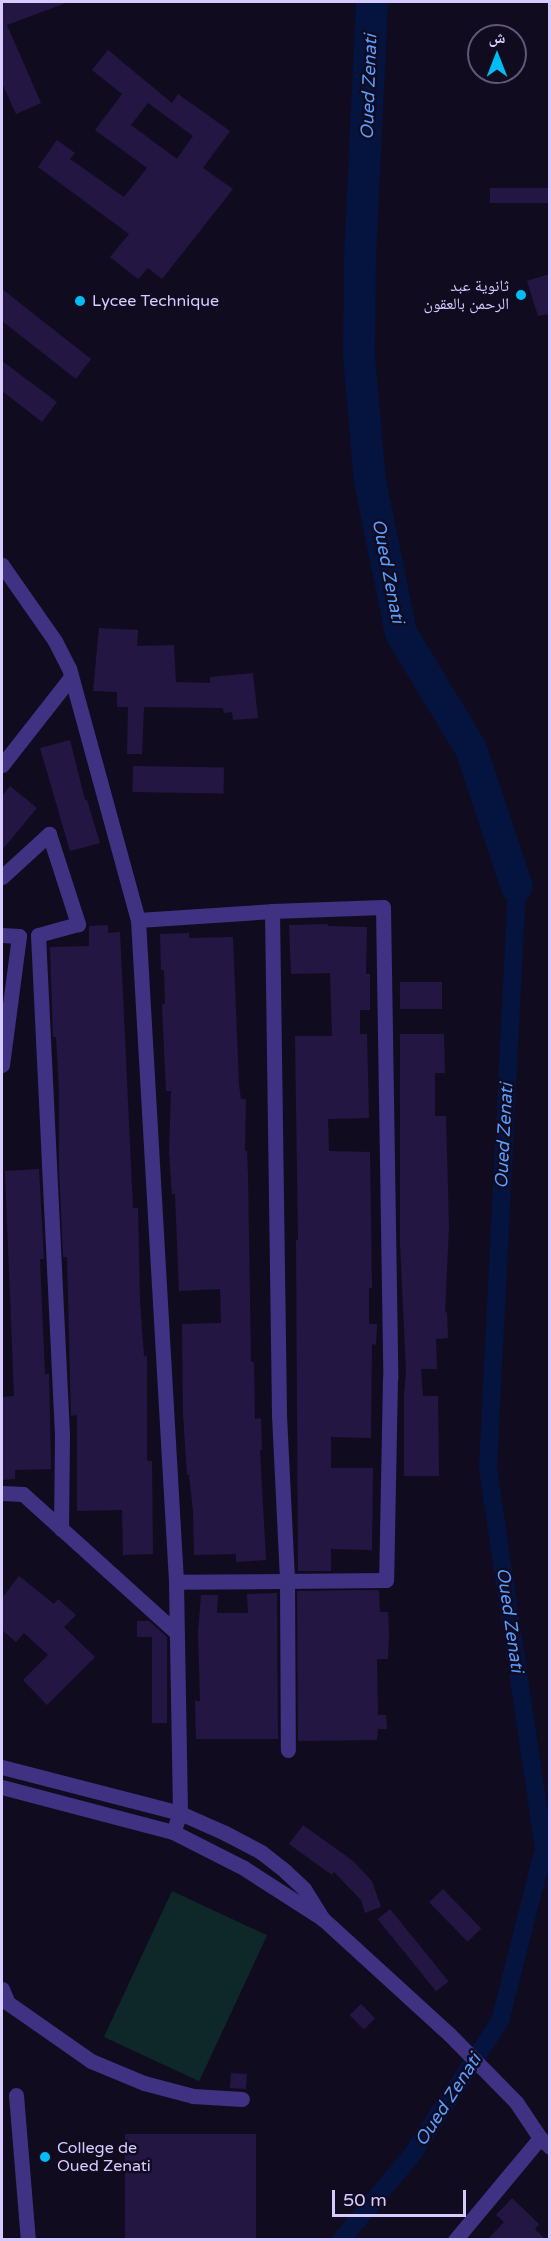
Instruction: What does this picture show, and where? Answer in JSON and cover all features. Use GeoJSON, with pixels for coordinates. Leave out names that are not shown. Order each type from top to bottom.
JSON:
{"type":"FeatureCollection","features":[{"type":"Feature","properties":{"kind":"street"},"geometry":{"type":"LineString","coordinates":[[2,565],[55,641],[71,677],[138,920],[176,1582],[180,1813],[173,1832]]}},
{"type":"Feature","properties":{"kind":"street"},"geometry":{"type":"LineString","coordinates":[[2,765],[71,677]]}},
{"type":"Feature","properties":{"kind":"street"},"geometry":{"type":"LineString","coordinates":[[2,877],[49,834],[78,924],[38,935],[62,1435],[61,1529]]}},
{"type":"Feature","properties":{"kind":"street"},"geometry":{"type":"LineString","coordinates":[[138,920],[272,910],[382,907],[383,919],[390,1378],[386,1580],[176,1582]]}},
{"type":"Feature","properties":{"kind":"street"},"geometry":{"type":"LineString","coordinates":[[272,910],[279,1415],[287,1581],[288,1750]]}},
{"type":"Feature","properties":{"kind":"street"},"geometry":{"type":"LineString","coordinates":[[2,935],[19,936],[2,1065]]}},
{"type":"Feature","properties":{"kind":"street"},"geometry":{"type":"LineString","coordinates":[[2,1493],[23,1494],[177,1633]]}},
{"type":"Feature","properties":{"kind":"street"},"geometry":{"type":"LineString","coordinates":[[2,1767],[180,1813],[261,1852],[304,1889],[323,1919]]}},
{"type":"Feature","properties":{"kind":"street"},"geometry":{"type":"LineString","coordinates":[[2,1787],[173,1832],[244,1868],[323,1919],[449,2034],[516,2102],[545,2143],[455,2240]]}},
{"type":"Feature","properties":{"kind":"street"},"geometry":{"type":"LineString","coordinates":[[2,1989],[8,2003],[91,2061],[144,2083],[193,2096],[242,2099]]}},
{"type":"Feature","properties":{"kind":"street"},"geometry":{"type":"LineString","coordinates":[[16,2095],[28,2240]]}},
{"type":"Feature","properties":{"kind":"green space"},"geometry":{"type":"Polygon","coordinates":[[[172,1891],[267,1935],[199,2081],[104,2037],[172,1891]]]}},
{"type":"Feature","properties":{"kind":"building"},"geometry":{"type":"Polygon","coordinates":[[[2,2],[66,3],[7,25],[41,103],[16,114],[2,83],[2,2]]]}},
{"type":"Feature","properties":{"kind":"building"},"geometry":{"type":"Polygon","coordinates":[[[108,50],[172,103],[178,94],[230,131],[203,168],[233,189],[162,279],[148,268],[138,279],[110,257],[129,234],[38,167],[57,140],[75,153],[70,159],[124,197],[147,168],[95,130],[122,94],[92,70],[108,50]],[[148,103],[131,125],[177,159],[193,136],[148,103]]]}},
{"type":"Feature","properties":{"kind":"building"},"geometry":{"type":"Polygon","coordinates":[[[490,188],[549,188],[549,203],[490,203],[490,188]]]}},
{"type":"Feature","properties":{"kind":"building"},"geometry":{"type":"Polygon","coordinates":[[[549,274],[549,314],[538,316],[527,281],[549,274]]]}},
{"type":"Feature","properties":{"kind":"building"},"geometry":{"type":"Polygon","coordinates":[[[2,289],[91,359],[76,379],[2,321],[2,289]]]}},
{"type":"Feature","properties":{"kind":"building"},"geometry":{"type":"Polygon","coordinates":[[[2,361],[57,402],[42,422],[2,391],[2,361]]]}},
{"type":"Feature","properties":{"kind":"building"},"geometry":{"type":"Polygon","coordinates":[[[99,628],[138,630],[137,646],[174,645],[176,682],[210,683],[210,677],[253,673],[258,718],[233,720],[232,712],[224,713],[223,708],[144,707],[142,754],[127,754],[128,707],[117,707],[117,692],[93,691],[99,628]]]}},
{"type":"Feature","properties":{"kind":"building"},"geometry":{"type":"Polygon","coordinates":[[[70,740],[85,800],[87,800],[100,843],[70,851],[40,748],[70,740]]]}},
{"type":"Feature","properties":{"kind":"building"},"geometry":{"type":"Polygon","coordinates":[[[133,766],[224,768],[224,794],[133,792],[133,766]]]}},
{"type":"Feature","properties":{"kind":"building"},"geometry":{"type":"Polygon","coordinates":[[[10,786],[37,808],[2,850],[2,796],[10,786]]]}},
{"type":"Feature","properties":{"kind":"building"},"geometry":{"type":"Polygon","coordinates":[[[328,924],[328,926],[367,927],[366,974],[370,974],[370,1010],[360,1010],[360,1034],[367,1034],[369,1118],[328,1119],[329,1151],[370,1152],[372,1288],[369,1288],[369,1324],[377,1324],[376,1345],[372,1344],[371,1438],[331,1437],[331,1468],[373,1468],[372,1550],[331,1549],[331,1571],[298,1571],[296,1240],[298,1240],[295,1036],[332,1036],[330,973],[291,974],[289,925],[328,924]]]}},
{"type":"Feature","properties":{"kind":"building"},"geometry":{"type":"Polygon","coordinates":[[[108,925],[108,933],[120,932],[133,1208],[138,1208],[140,1302],[144,1356],[147,1356],[147,1461],[152,1461],[153,1554],[123,1555],[122,1510],[77,1511],[77,1415],[71,1416],[67,1257],[63,1257],[59,1168],[59,1090],[56,1037],[53,1037],[50,947],[89,946],[89,926],[108,925]]]}},
{"type":"Feature","properties":{"kind":"building"},"geometry":{"type":"Polygon","coordinates":[[[189,933],[189,938],[233,937],[239,1085],[241,1099],[246,1099],[245,1151],[247,1151],[248,1175],[251,1362],[254,1362],[255,1419],[261,1418],[262,1450],[260,1450],[266,1560],[236,1562],[236,1554],[194,1555],[193,1511],[189,1475],[187,1475],[183,1414],[182,1324],[221,1323],[220,1289],[179,1291],[175,1194],[172,1194],[169,1152],[171,1091],[166,1091],[162,1004],[165,1004],[164,970],[161,970],[160,934],[189,933]]]}},
{"type":"Feature","properties":{"kind":"building"},"geometry":{"type":"Polygon","coordinates":[[[400,982],[442,982],[442,1009],[400,1009],[400,982]]]}},
{"type":"Feature","properties":{"kind":"building"},"geometry":{"type":"Polygon","coordinates":[[[400,1034],[444,1034],[445,1073],[435,1073],[435,1116],[446,1116],[449,1227],[445,1313],[447,1312],[448,1338],[436,1339],[437,1369],[421,1369],[423,1396],[438,1396],[439,1476],[404,1476],[406,1370],[400,1243],[400,1034]]]}},
{"type":"Feature","properties":{"kind":"building"},"geometry":{"type":"Polygon","coordinates":[[[39,1169],[44,1259],[40,1259],[45,1374],[49,1374],[51,1469],[15,1470],[15,1479],[2,1480],[2,1397],[14,1396],[5,1171],[39,1169]]]}},
{"type":"Feature","properties":{"kind":"building"},"geometry":{"type":"Polygon","coordinates":[[[19,1576],[54,1604],[58,1599],[76,1615],[64,1627],[95,1657],[47,1705],[23,1680],[48,1655],[24,1633],[16,1642],[2,1630],[2,1598],[19,1576]]]}},
{"type":"Feature","properties":{"kind":"building"},"geometry":{"type":"Polygon","coordinates":[[[379,1590],[380,1612],[388,1612],[389,1634],[388,1659],[377,1659],[378,1715],[386,1715],[387,1729],[378,1729],[377,1740],[298,1741],[297,1591],[379,1590]]]}},
{"type":"Feature","properties":{"kind":"building"},"geometry":{"type":"Polygon","coordinates":[[[277,1593],[278,1739],[196,1739],[195,1701],[200,1701],[198,1632],[201,1595],[218,1595],[217,1613],[248,1613],[247,1594],[277,1593]]]}},
{"type":"Feature","properties":{"kind":"building"},"geometry":{"type":"Polygon","coordinates":[[[137,1621],[149,1621],[167,1637],[167,1723],[152,1723],[152,1637],[137,1637],[137,1621]]]}},
{"type":"Feature","properties":{"kind":"building"},"geometry":{"type":"Polygon","coordinates":[[[303,1825],[353,1861],[372,1881],[381,1907],[365,1913],[361,1900],[334,1872],[332,1875],[289,1844],[303,1825]]]}},
{"type":"Feature","properties":{"kind":"building"},"geometry":{"type":"Polygon","coordinates":[[[443,1889],[481,1929],[468,1942],[429,1902],[443,1889]]]}},
{"type":"Feature","properties":{"kind":"building"},"geometry":{"type":"Polygon","coordinates":[[[390,1909],[449,1981],[436,1991],[378,1919],[390,1909]]]}},
{"type":"Feature","properties":{"kind":"building"},"geometry":{"type":"Polygon","coordinates":[[[361,2004],[375,2018],[364,2029],[350,2015],[361,2004]]]}},
{"type":"Feature","properties":{"kind":"building"},"geometry":{"type":"Polygon","coordinates":[[[231,2073],[247,2074],[246,2089],[230,2088],[231,2073]]]}},
{"type":"Feature","properties":{"kind":"building"},"geometry":{"type":"Polygon","coordinates":[[[125,2134],[256,2134],[256,2240],[125,2240],[125,2134]]]}},
{"type":"Feature","properties":{"kind":"building"},"geometry":{"type":"Polygon","coordinates":[[[512,2198],[539,2224],[535,2229],[546,2240],[487,2240],[504,2222],[496,2215],[512,2198]]]}},
{"type":"Feature","properties":{"kind":"waterway","name":"Oued Zenati"},"geometry":{"type":"LineString","coordinates":[[372,2],[360,260],[359,356],[370,481],[401,633],[471,749],[517,887]]}},
{"type":"Feature","properties":{"kind":"waterway","name":"Oued Zenati"},"geometry":{"type":"LineString","coordinates":[[341,2240],[411,2156],[500,2021],[544,1848],[488,1467],[517,887]]}},
{"type":"Feature","properties":{"kind":"place","name":"ثانوية عبد الرحمن بالعقون"},"geometry":{"type":"Point","coordinates":[521,295]}},
{"type":"Feature","properties":{"kind":"place","name":"Lycee Technique"},"geometry":{"type":"Point","coordinates":[80,301]}},
{"type":"Feature","properties":{"kind":"place","name":"College de Oued Zenati"},"geometry":{"type":"Point","coordinates":[45,2157]}}]}
